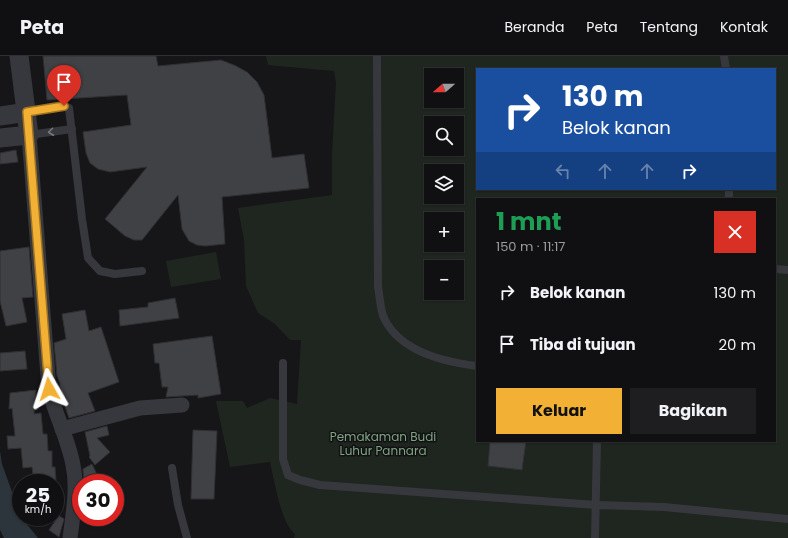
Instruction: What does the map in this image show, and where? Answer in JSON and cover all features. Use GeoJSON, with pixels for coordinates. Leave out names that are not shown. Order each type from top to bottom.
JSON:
{"type":"FeatureCollection","features":[{"type":"Feature","properties":{"kind":"street"},"geometry":{"type":"LineString","coordinates":[[19,56],[30,135],[49,389],[53,408],[62,428],[74,466],[75,492],[70,538]]}},
{"type":"Feature","properties":{"kind":"street"},"geometry":{"type":"LineString","coordinates":[[0,116],[27,112]]}},
{"type":"Feature","properties":{"kind":"street"},"geometry":{"type":"LineString","coordinates":[[0,138],[30,135]]}},
{"type":"Feature","properties":{"kind":"street"},"geometry":{"type":"LineString","coordinates":[[62,428],[140,408],[182,406]]}},
{"type":"Feature","properties":{"kind":"lane"},"geometry":{"type":"LineString","coordinates":[[377,56],[378,288],[383,317],[390,329],[421,352],[458,364],[476,366]]}},
{"type":"Feature","properties":{"kind":"lane"},"geometry":{"type":"LineString","coordinates":[[724,56],[726,68]]}},
{"type":"Feature","properties":{"kind":"lane"},"geometry":{"type":"LineString","coordinates":[[27,112],[64,106],[69,108],[88,258],[100,271],[115,274],[142,271]]}},
{"type":"Feature","properties":{"kind":"lane"},"geometry":{"type":"LineString","coordinates":[[30,135],[72,129]]}},
{"type":"Feature","properties":{"kind":"lane"},"geometry":{"type":"LineString","coordinates":[[776,270],[788,270]]}},
{"type":"Feature","properties":{"kind":"lane"},"geometry":{"type":"LineString","coordinates":[[283,363],[283,459],[288,475],[300,480],[320,485],[596,505],[664,507],[788,518]]}},
{"type":"Feature","properties":{"kind":"lane"},"geometry":{"type":"LineString","coordinates":[[596,538],[597,442]]}},
{"type":"Feature","properties":{"kind":"lane"},"geometry":{"type":"LineString","coordinates":[[172,468],[178,505],[187,538]]}},
{"type":"Feature","properties":{"kind":"green space","name":"Pemakaman Budi Luhur Pannara"},"geometry":{"type":"Polygon","coordinates":[[[266,56],[788,56],[788,538],[294,538],[295,534],[290,529],[282,511],[270,462],[230,467],[216,401],[243,401],[247,408],[270,398],[297,404],[301,340],[290,340],[275,324],[258,313],[246,286],[244,240],[238,208],[332,195],[332,154],[336,82],[334,71],[268,65],[266,56]]]}},
{"type":"Feature","properties":{"kind":"green space"},"geometry":{"type":"Polygon","coordinates":[[[216,252],[221,279],[171,287],[166,261],[216,252]]]}},
{"type":"Feature","properties":{"kind":"shaded area"},"geometry":{"type":"Polygon","coordinates":[[[0,451],[2,464],[12,492],[12,526],[28,526],[38,538],[4,538],[0,530],[0,451]]]}},
{"type":"Feature","properties":{"kind":"building"},"geometry":{"type":"Polygon","coordinates":[[[43,56],[156,56],[158,66],[221,60],[236,66],[247,72],[257,82],[264,95],[272,158],[304,154],[309,188],[222,197],[225,244],[205,246],[197,245],[189,241],[182,229],[178,195],[142,240],[134,240],[125,236],[105,219],[147,167],[110,172],[98,169],[90,163],[86,153],[83,132],[131,125],[127,95],[47,100],[43,56]]]}},
{"type":"Feature","properties":{"kind":"building"},"geometry":{"type":"Polygon","coordinates":[[[16,150],[18,162],[0,164],[0,153],[16,150]]]}},
{"type":"Feature","properties":{"kind":"building"},"geometry":{"type":"Polygon","coordinates":[[[29,247],[33,297],[22,298],[27,322],[6,326],[0,301],[0,251],[29,247]]]}},
{"type":"Feature","properties":{"kind":"building"},"geometry":{"type":"Polygon","coordinates":[[[175,298],[179,318],[120,326],[119,310],[148,307],[148,303],[175,298]]]}},
{"type":"Feature","properties":{"kind":"building"},"geometry":{"type":"Polygon","coordinates":[[[85,310],[89,331],[101,327],[119,382],[88,393],[95,411],[69,418],[59,389],[60,384],[57,376],[54,343],[66,339],[62,314],[85,310]]]}},
{"type":"Feature","properties":{"kind":"building"},"geometry":{"type":"Polygon","coordinates":[[[212,336],[221,394],[198,398],[198,395],[166,397],[168,387],[162,387],[159,363],[155,363],[153,344],[212,336]]]}},
{"type":"Feature","properties":{"kind":"building"},"geometry":{"type":"Polygon","coordinates":[[[25,351],[27,369],[0,371],[0,353],[25,351]]]}},
{"type":"Feature","properties":{"kind":"building"},"geometry":{"type":"Polygon","coordinates":[[[36,390],[34,414],[41,413],[43,434],[47,434],[48,451],[52,451],[52,467],[55,467],[56,474],[33,474],[32,467],[23,468],[21,448],[8,449],[7,436],[15,436],[12,408],[9,409],[10,393],[36,390]]]}},
{"type":"Feature","properties":{"kind":"building"},"geometry":{"type":"Polygon","coordinates":[[[107,426],[109,435],[97,438],[110,452],[95,465],[89,457],[85,432],[107,426]]]}},
{"type":"Feature","properties":{"kind":"building"},"geometry":{"type":"Polygon","coordinates":[[[193,430],[217,431],[214,499],[191,499],[193,430]]]}},
{"type":"Feature","properties":{"kind":"building"},"geometry":{"type":"Polygon","coordinates":[[[490,442],[526,442],[522,470],[488,466],[490,442]]]}},
{"type":"Feature","properties":{"kind":"building"},"geometry":{"type":"Polygon","coordinates":[[[92,464],[97,474],[83,474],[83,469],[92,464]]]}},
{"type":"Feature","properties":{"kind":"building"},"geometry":{"type":"Polygon","coordinates":[[[52,526],[62,526],[59,537],[49,530],[52,526]]]}},
{"type":"Feature","properties":{"kind":"route"},"geometry":{"type":"LineString","coordinates":[[49,389],[27,112],[64,106]]}}]}
